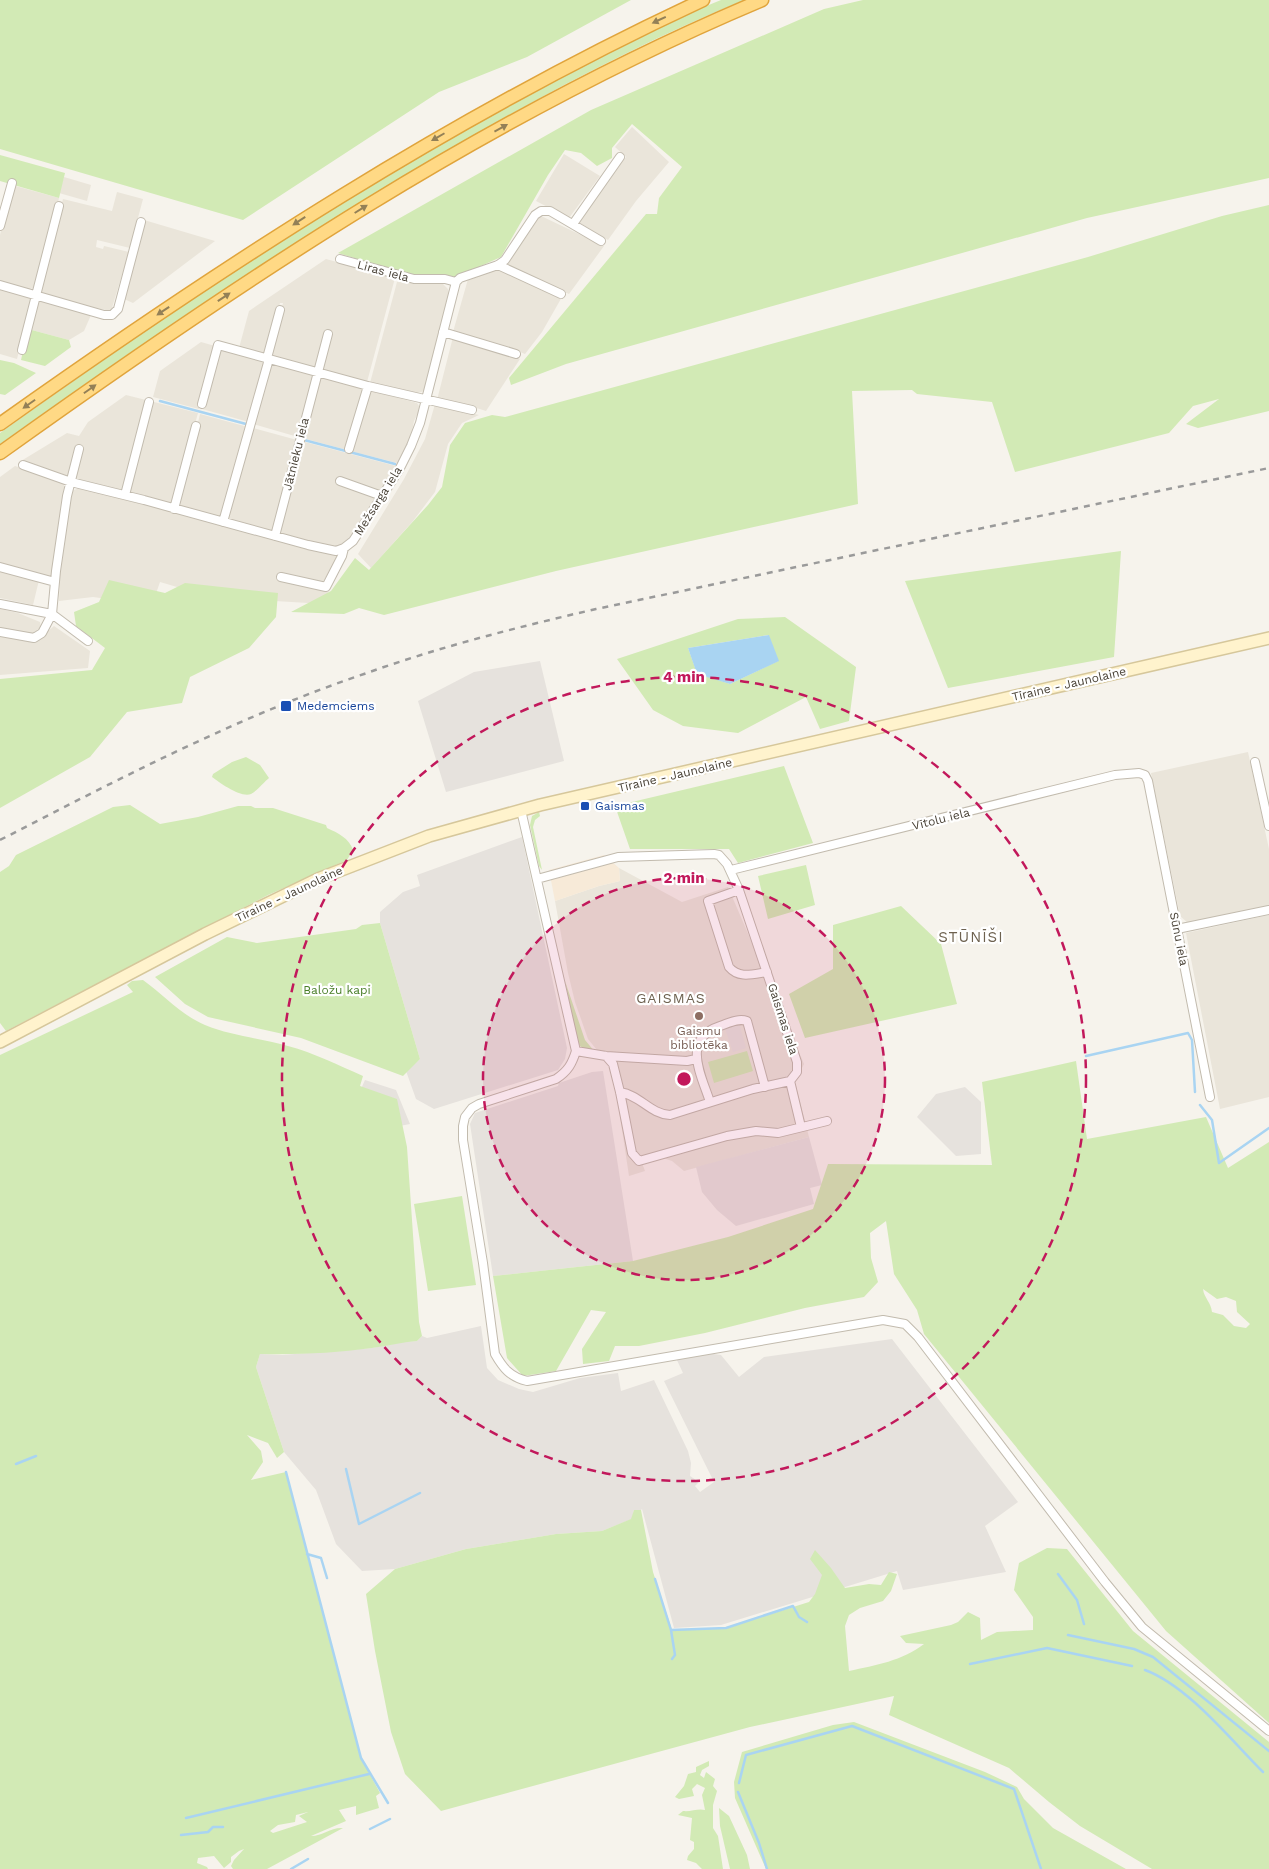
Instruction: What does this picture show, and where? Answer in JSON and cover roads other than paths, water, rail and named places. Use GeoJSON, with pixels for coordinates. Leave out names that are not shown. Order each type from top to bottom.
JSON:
{"type":"FeatureCollection","features":[{"type":"Feature","properties":{"kind":"highway"},"geometry":{"type":"LineString","coordinates":[[0,424],[223,270],[374,174],[529,87],[651,24],[703,0]]}},
{"type":"Feature","properties":{"kind":"highway"},"geometry":{"type":"LineString","coordinates":[[0,453],[177,329],[364,207],[480,139],[579,85],[700,27],[762,0]]}},
{"type":"Feature","properties":{"kind":"main road","name":"Tīraine - Jaunolaine"},"geometry":{"type":"LineString","coordinates":[[0,1042],[205,934],[318,879],[429,836],[521,810],[1269,638]]}},
{"type":"Feature","properties":{"kind":"street"},"geometry":{"type":"LineString","coordinates":[[573,224],[620,157]]}},
{"type":"Feature","properties":{"kind":"street"},"geometry":{"type":"LineString","coordinates":[[0,226],[12,182]]}},
{"type":"Feature","properties":{"kind":"street"},"geometry":{"type":"LineString","coordinates":[[22,350],[59,206]]}},
{"type":"Feature","properties":{"kind":"street"},"geometry":{"type":"LineString","coordinates":[[456,282],[460,278],[498,265],[505,260],[535,215],[541,211],[550,211],[601,241]]}},
{"type":"Feature","properties":{"kind":"street"},"geometry":{"type":"LineString","coordinates":[[0,285],[104,315],[112,315],[118,309],[141,222]]}},
{"type":"Feature","properties":{"kind":"street","name":"Liras iela"},"geometry":{"type":"LineString","coordinates":[[340,259],[414,279],[445,279],[456,282]]}},
{"type":"Feature","properties":{"kind":"street"},"geometry":{"type":"LineString","coordinates":[[498,265],[561,294]]}},
{"type":"Feature","properties":{"kind":"street","name":"Mežsarga iela"},"geometry":{"type":"LineString","coordinates":[[344,548],[353,541],[364,527],[411,446],[420,423],[456,282]]}},
{"type":"Feature","properties":{"kind":"street"},"geometry":{"type":"LineString","coordinates":[[223,522],[280,310]]}},
{"type":"Feature","properties":{"kind":"street"},"geometry":{"type":"LineString","coordinates":[[443,332],[516,354]]}},
{"type":"Feature","properties":{"kind":"street","name":"Jātnieku iela"},"geometry":{"type":"LineString","coordinates":[[275,536],[328,334]]}},
{"type":"Feature","properties":{"kind":"street"},"geometry":{"type":"LineString","coordinates":[[202,404],[218,345],[368,386],[472,410]]}},
{"type":"Feature","properties":{"kind":"street"},"geometry":{"type":"LineString","coordinates":[[349,450],[368,386]]}},
{"type":"Feature","properties":{"kind":"street"},"geometry":{"type":"LineString","coordinates":[[125,495],[150,402]]}},
{"type":"Feature","properties":{"kind":"street"},"geometry":{"type":"LineString","coordinates":[[174,509],[196,426]]}},
{"type":"Feature","properties":{"kind":"street"},"geometry":{"type":"LineString","coordinates":[[0,632],[34,638],[42,633],[52,614],[67,496],[79,450]]}},
{"type":"Feature","properties":{"kind":"street"},"geometry":{"type":"LineString","coordinates":[[23,465],[71,482],[275,536],[336,551],[344,548]]}},
{"type":"Feature","properties":{"kind":"street"},"geometry":{"type":"LineString","coordinates":[[340,481],[382,496]]}},
{"type":"Feature","properties":{"kind":"street"},"geometry":{"type":"LineString","coordinates":[[281,577],[326,587],[342,556],[344,548]]}},
{"type":"Feature","properties":{"kind":"street"},"geometry":{"type":"LineString","coordinates":[[0,567],[55,582]]}},
{"type":"Feature","properties":{"kind":"street"},"geometry":{"type":"LineString","coordinates":[[0,604],[52,614],[88,640]]}},
{"type":"Feature","properties":{"kind":"street"},"geometry":{"type":"LineString","coordinates":[[1255,762],[1269,826]]}},
{"type":"Feature","properties":{"kind":"street","name":"Vītolu iela"},"geometry":{"type":"LineString","coordinates":[[731,870],[1115,774],[1138,773],[1145,775],[1148,781]]}},
{"type":"Feature","properties":{"kind":"street","name":"Sūnu iela"},"geometry":{"type":"LineString","coordinates":[[1148,781],[1210,1097]]}},
{"type":"Feature","properties":{"kind":"street"},"geometry":{"type":"LineString","coordinates":[[521,810],[576,1051],[573,1062],[567,1072],[556,1079],[486,1101],[472,1108],[466,1117],[463,1130],[464,1150],[483,1263],[495,1354],[508,1372],[518,1379],[527,1381],[883,1320],[905,1324],[918,1337],[1105,1582],[1142,1627],[1269,1731]]}},
{"type":"Feature","properties":{"kind":"street","name":"Gaismas iela"},"geometry":{"type":"LineString","coordinates":[[536,879],[614,858],[714,854],[724,859],[731,870],[739,890],[797,1062],[797,1072],[790,1081],[801,1127]]}},
{"type":"Feature","properties":{"kind":"street"},"geometry":{"type":"LineString","coordinates":[[739,890],[708,901],[728,967],[734,973],[743,975],[767,972]]}},
{"type":"Feature","properties":{"kind":"street"},"geometry":{"type":"LineString","coordinates":[[1177,929],[1269,910]]}},
{"type":"Feature","properties":{"kind":"street"},"geometry":{"type":"LineString","coordinates":[[710,1102],[696,1059],[697,1049],[703,1035],[708,1030],[742,1019],[747,1021],[765,1086]]}},
{"type":"Feature","properties":{"kind":"street"},"geometry":{"type":"LineString","coordinates":[[576,1051],[606,1056],[687,1061],[696,1059]]}},
{"type":"Feature","properties":{"kind":"street"},"geometry":{"type":"LineString","coordinates":[[606,1056],[613,1064],[632,1153],[634,1158],[639,1161],[727,1136],[756,1131],[778,1133],[827,1121]]}},
{"type":"Feature","properties":{"kind":"street"},"geometry":{"type":"LineString","coordinates":[[620,1092],[628,1093],[661,1114],[670,1115],[765,1086],[790,1081]]}},
{"type":"Feature","properties":{"kind":"water"},"geometry":{"type":"Polygon","coordinates":[[[769,635],[779,661],[730,684],[697,674],[688,648],[769,635]]]}},
{"type":"Feature","properties":{"kind":"waterway"},"geometry":{"type":"LineString","coordinates":[[160,401],[246,424]]}},
{"type":"Feature","properties":{"kind":"waterway"},"geometry":{"type":"LineString","coordinates":[[304,440],[395,464]]}},
{"type":"Feature","properties":{"kind":"waterway"},"geometry":{"type":"LineString","coordinates":[[1086,1056],[1188,1033],[1192,1040],[1195,1092]]}},
{"type":"Feature","properties":{"kind":"waterway"},"geometry":{"type":"LineString","coordinates":[[1200,1105],[1212,1120],[1219,1163],[1269,1128]]}},
{"type":"Feature","properties":{"kind":"waterway"},"geometry":{"type":"LineString","coordinates":[[16,1464],[36,1456]]}},
{"type":"Feature","properties":{"kind":"waterway"},"geometry":{"type":"LineString","coordinates":[[346,1469],[359,1524],[420,1493]]}},
{"type":"Feature","properties":{"kind":"waterway"},"geometry":{"type":"LineString","coordinates":[[286,1472],[361,1758],[388,1803]]}},
{"type":"Feature","properties":{"kind":"waterway"},"geometry":{"type":"LineString","coordinates":[[307,1554],[321,1558],[327,1578]]}},
{"type":"Feature","properties":{"kind":"waterway"},"geometry":{"type":"LineString","coordinates":[[1058,1574],[1077,1600],[1084,1624]]}},
{"type":"Feature","properties":{"kind":"waterway"},"geometry":{"type":"LineString","coordinates":[[655,1579],[671,1630],[675,1655],[672,1659]]}},
{"type":"Feature","properties":{"kind":"waterway"},"geometry":{"type":"LineString","coordinates":[[671,1630],[726,1628],[793,1606],[799,1617],[807,1622]]}},
{"type":"Feature","properties":{"kind":"waterway"},"geometry":{"type":"LineString","coordinates":[[1068,1635],[1134,1649],[1153,1657],[1269,1751]]}},
{"type":"Feature","properties":{"kind":"waterway"},"geometry":{"type":"LineString","coordinates":[[970,1664],[1047,1648],[1132,1666]]}},
{"type":"Feature","properties":{"kind":"waterway"},"geometry":{"type":"LineString","coordinates":[[1145,1670],[1177,1688],[1193,1701],[1263,1772]]}},
{"type":"Feature","properties":{"kind":"waterway"},"geometry":{"type":"LineString","coordinates":[[739,1783],[746,1755],[852,1726],[1014,1789],[1041,1869]]}},
{"type":"Feature","properties":{"kind":"waterway"},"geometry":{"type":"LineString","coordinates":[[186,1818],[369,1774]]}},
{"type":"Feature","properties":{"kind":"waterway"},"geometry":{"type":"LineString","coordinates":[[738,1792],[759,1843],[767,1869]]}},
{"type":"Feature","properties":{"kind":"waterway"},"geometry":{"type":"LineString","coordinates":[[370,1829],[390,1819]]}},
{"type":"Feature","properties":{"kind":"waterway"},"geometry":{"type":"LineString","coordinates":[[181,1835],[208,1832],[213,1827],[223,1827]]}},
{"type":"Feature","properties":{"kind":"waterway"},"geometry":{"type":"LineString","coordinates":[[291,1869],[308,1859]]}},
{"type":"Feature","properties":{"kind":"railway"},"geometry":{"type":"LineString","coordinates":[[0,840],[89,794],[224,729],[317,691],[392,664],[450,646],[596,609],[1269,468]]}},
{"type":"Feature","properties":{"kind":"place","name":"Medemciems"},"geometry":{"type":"Point","coordinates":[286,706]}},
{"type":"Feature","properties":{"kind":"place","name":"Gaismas"},"geometry":{"type":"Point","coordinates":[585,806]}},
{"type":"Feature","properties":{"kind":"place","name":"Gaismu bibliotēka"},"geometry":{"type":"Point","coordinates":[699,1016]}},
{"type":"Feature","properties":{"kind":"district","name":"STŪNĪŠI"},"geometry":{"type":"Point","coordinates":[971,937]}},
{"type":"Feature","properties":{"kind":"district","name":"GAISMAS"},"geometry":{"type":"Point","coordinates":[671,998]}},
{"type":"Feature","properties":{"kind":"park label","name":"Baložu kapi"},"geometry":{"type":"Point","coordinates":[337,990]}}]}
